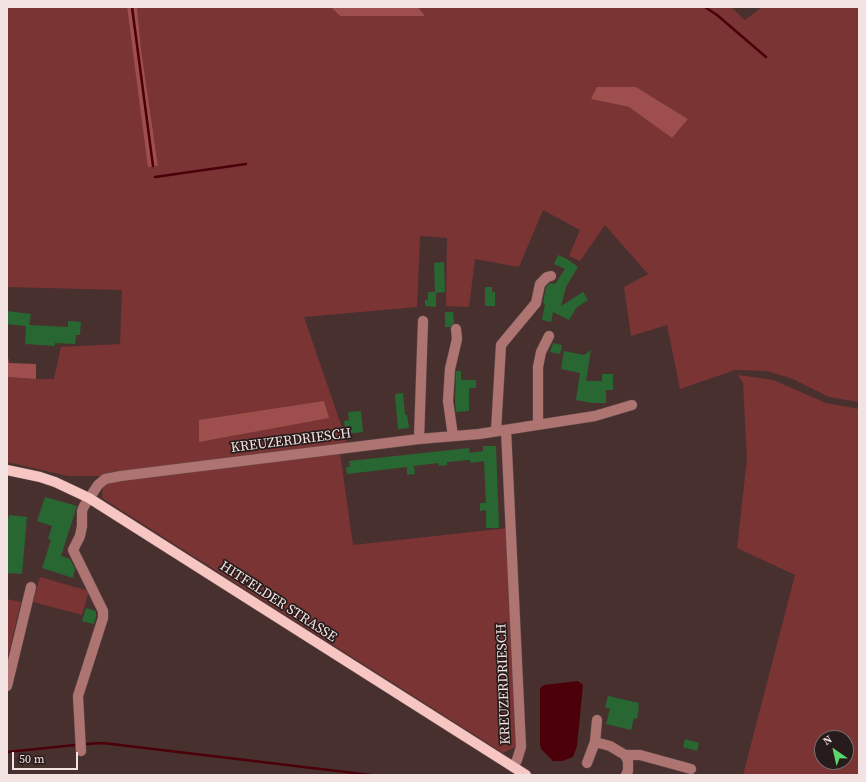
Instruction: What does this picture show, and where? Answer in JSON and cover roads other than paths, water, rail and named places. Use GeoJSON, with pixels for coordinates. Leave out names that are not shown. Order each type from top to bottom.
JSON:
{"type":"FeatureCollection","features":[{"type":"Feature","properties":{"kind":"main road","name":"HITFELDER STRASSE"},"geometry":{"type":"LineString","coordinates":[[7,470],[40,477],[55,482],[89,498],[526,775]]}},
{"type":"Feature","properties":{"kind":"street"},"geometry":{"type":"LineString","coordinates":[[501,430],[501,345],[536,303],[540,284],[547,277],[551,276]]}},
{"type":"Feature","properties":{"kind":"street"},"geometry":{"type":"LineString","coordinates":[[419,440],[423,321]]}},
{"type":"Feature","properties":{"kind":"street"},"geometry":{"type":"LineString","coordinates":[[453,436],[448,401],[450,369],[457,339],[456,329]]}},
{"type":"Feature","properties":{"kind":"street"},"geometry":{"type":"LineString","coordinates":[[538,425],[538,367],[540,352],[549,336]]}},
{"type":"Feature","properties":{"kind":"street","name":"KREUZERDRIESCH"},"geometry":{"type":"LineString","coordinates":[[81,751],[78,696],[103,618],[103,611],[73,550],[80,536],[82,526],[82,510],[98,485],[105,479],[538,425],[595,416],[632,405]]}},
{"type":"Feature","properties":{"kind":"street","name":"KREUZERDRIESCH"},"geometry":{"type":"LineString","coordinates":[[501,430],[521,747],[513,767]]}},
{"type":"Feature","properties":{"kind":"street"},"geometry":{"type":"LineString","coordinates":[[7,686],[31,587]]}},
{"type":"Feature","properties":{"kind":"street"},"geometry":{"type":"LineString","coordinates":[[587,763],[595,742],[597,720]]}},
{"type":"Feature","properties":{"kind":"street"},"geometry":{"type":"LineString","coordinates":[[595,742],[610,746],[625,755],[640,755],[690,769]]}},
{"type":"Feature","properties":{"kind":"street"},"geometry":{"type":"LineString","coordinates":[[625,755],[628,761],[628,770],[626,775]]}},
{"type":"Feature","properties":{"kind":"waterway"},"geometry":{"type":"LineString","coordinates":[[132,7],[153,166]]}},
{"type":"Feature","properties":{"kind":"waterway"},"geometry":{"type":"LineString","coordinates":[[705,7],[717,15],[766,57]]}},
{"type":"Feature","properties":{"kind":"waterway"},"geometry":{"type":"LineString","coordinates":[[155,177],[246,164]]}},
{"type":"Feature","properties":{"kind":"waterway"},"geometry":{"type":"LineString","coordinates":[[86,744],[103,743],[371,775]]}},
{"type":"Feature","properties":{"kind":"waterway"},"geometry":{"type":"LineString","coordinates":[[7,752],[75,745]]}}]}
